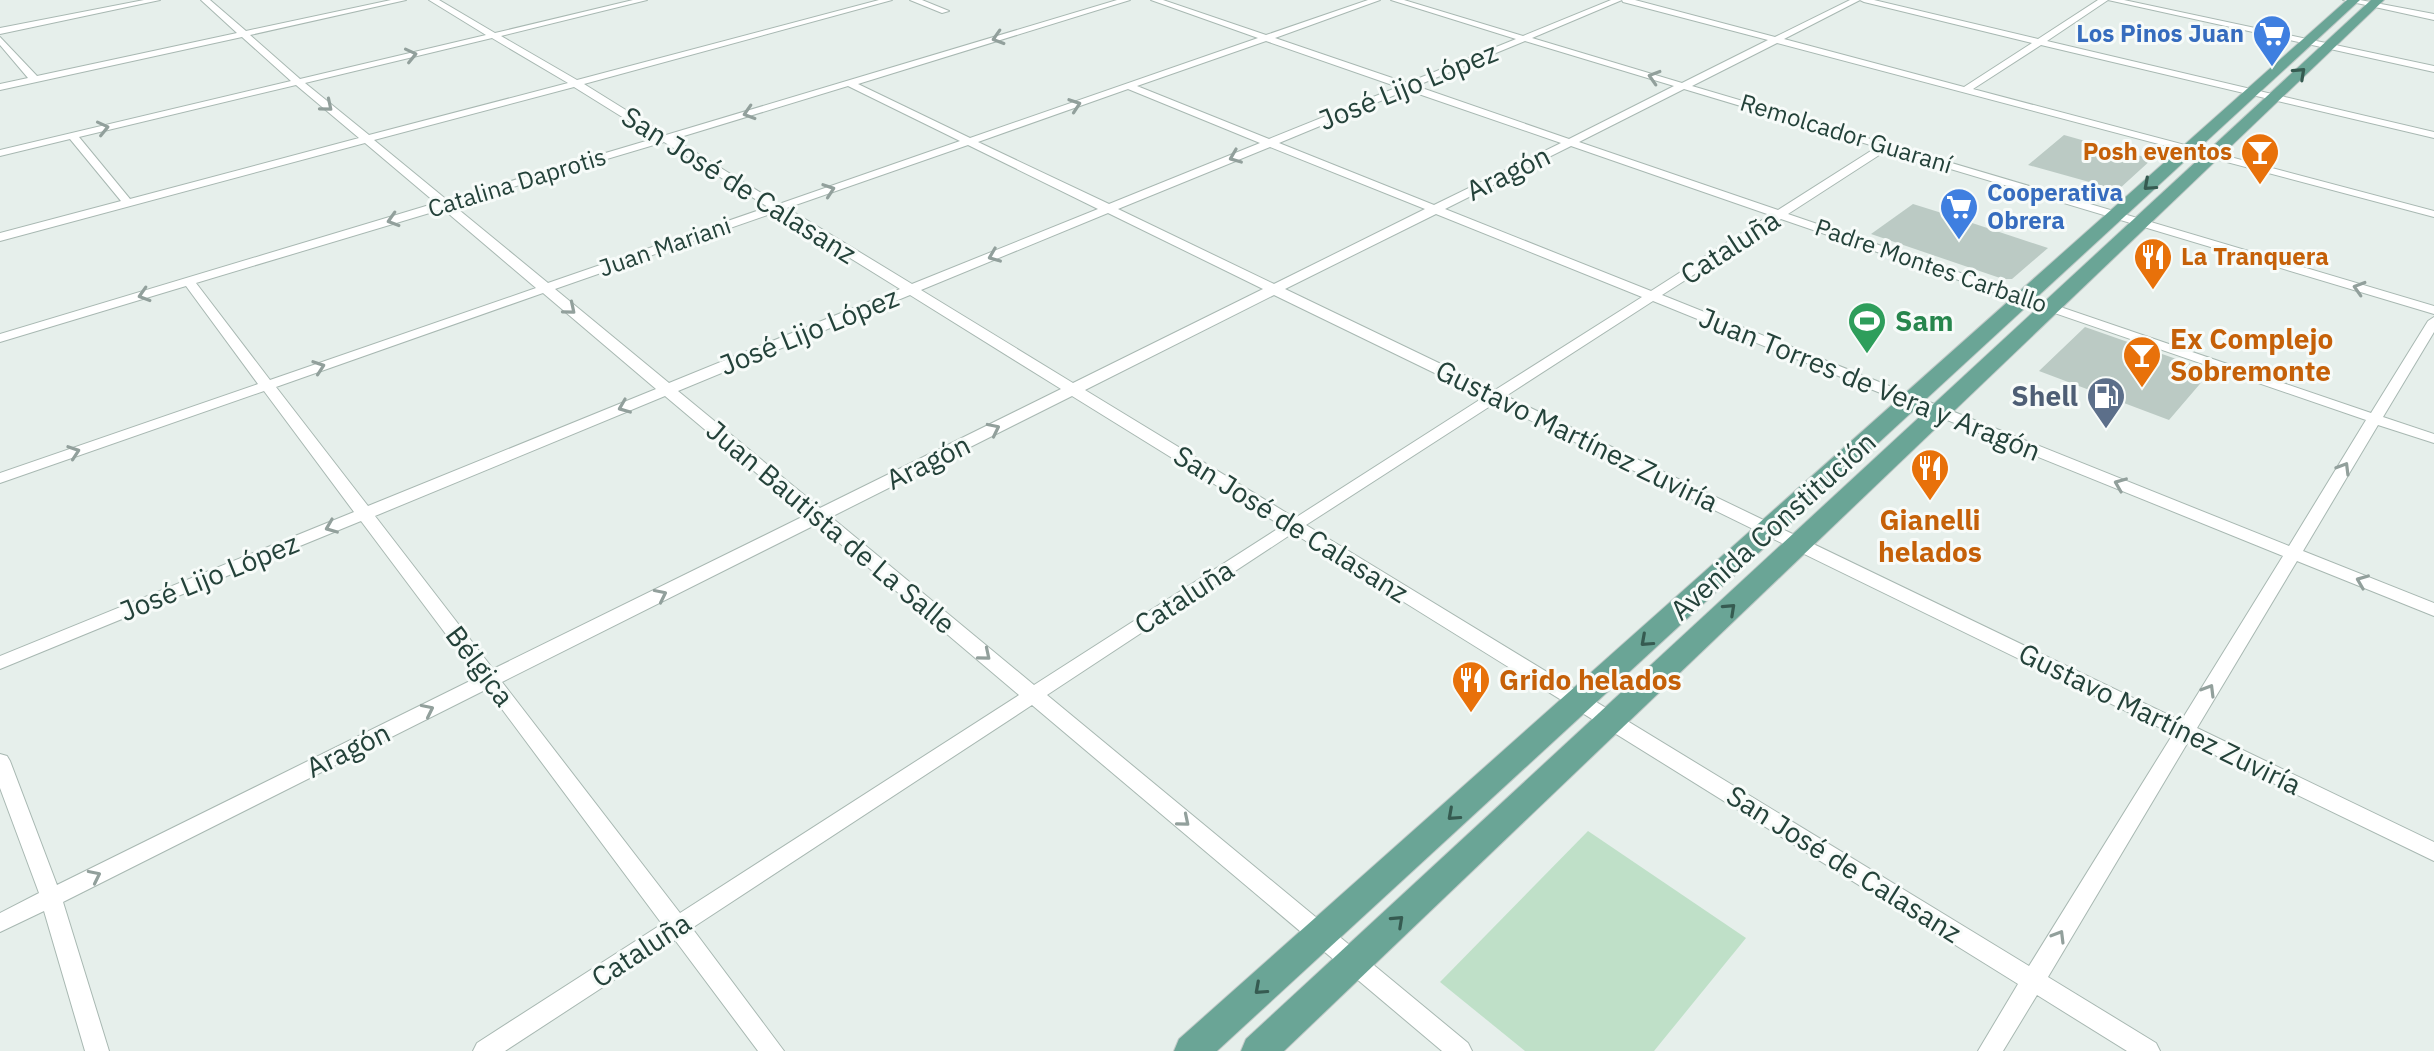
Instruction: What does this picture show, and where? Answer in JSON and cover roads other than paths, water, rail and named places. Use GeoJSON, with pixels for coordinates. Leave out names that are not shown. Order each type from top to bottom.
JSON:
{"type":"FeatureCollection","features":[{"type":"Feature","properties":{"kind":"main road","name":"Avenida Constitución"},"geometry":{"type":"LineString","coordinates":[[1192,1051],[2351,0]]}},
{"type":"Feature","properties":{"kind":"main road","name":"Avenida Constitución"},"geometry":{"type":"LineString","coordinates":[[1259,1051],[2375,2]]}},
{"type":"Feature","properties":{"kind":"street"},"geometry":{"type":"LineString","coordinates":[[0,31],[156,0]]}},
{"type":"Feature","properties":{"kind":"street","name":"Juan Bautista de La Salle"},"geometry":{"type":"LineString","coordinates":[[205,0],[545,289],[1460,1051]]}},
{"type":"Feature","properties":{"kind":"street"},"geometry":{"type":"LineString","coordinates":[[354,0],[366,8]]}},
{"type":"Feature","properties":{"kind":"street"},"geometry":{"type":"LineString","coordinates":[[0,87],[402,0]]}},
{"type":"Feature","properties":{"kind":"street","name":"San José de Calasanz"},"geometry":{"type":"LineString","coordinates":[[433,0],[575,83],[2148,1051]]}},
{"type":"Feature","properties":{"kind":"street"},"geometry":{"type":"LineString","coordinates":[[0,153],[643,0]]}},
{"type":"Feature","properties":{"kind":"street"},"geometry":{"type":"LineString","coordinates":[[0,237],[888,0]]}},
{"type":"Feature","properties":{"kind":"street"},"geometry":{"type":"LineString","coordinates":[[914,0],[945,11]]}},
{"type":"Feature","properties":{"kind":"street","name":"Catalina Daprotis"},"geometry":{"type":"LineString","coordinates":[[0,338],[1126,0]]}},
{"type":"Feature","properties":{"kind":"street","name":"Padre Montes Carballo"},"geometry":{"type":"LineString","coordinates":[[1155,0],[2434,439]]}},
{"type":"Feature","properties":{"kind":"street","name":"Juan Mariani"},"geometry":{"type":"LineString","coordinates":[[0,478],[1376,0]]}},
{"type":"Feature","properties":{"kind":"street","name":"Remolcador Guaraní"},"geometry":{"type":"LineString","coordinates":[[1395,0],[2434,310]]}},
{"type":"Feature","properties":{"kind":"street","name":"José Lijo López"},"geometry":{"type":"LineString","coordinates":[[0,663],[1618,0]]}},
{"type":"Feature","properties":{"kind":"street"},"geometry":{"type":"LineString","coordinates":[[1626,0],[2434,214]]}},
{"type":"Feature","properties":{"kind":"street","name":"Aragón"},"geometry":{"type":"LineString","coordinates":[[0,923],[1856,0]]}},
{"type":"Feature","properties":{"kind":"street"},"geometry":{"type":"LineString","coordinates":[[1864,0],[2434,135]]}},
{"type":"Feature","properties":{"kind":"street"},"geometry":{"type":"LineString","coordinates":[[1965,90],[2104,0]]}},
{"type":"Feature","properties":{"kind":"street"},"geometry":{"type":"LineString","coordinates":[[2112,0],[2434,69]]}},
{"type":"Feature","properties":{"kind":"street"},"geometry":{"type":"LineString","coordinates":[[2351,0],[2375,2],[2434,17]]}},
{"type":"Feature","properties":{"kind":"street"},"geometry":{"type":"LineString","coordinates":[[0,40],[34,79]]}},
{"type":"Feature","properties":{"kind":"street","name":"Gustavo Martínez Zuviría"},"geometry":{"type":"LineString","coordinates":[[849,83],[2434,852]]}},
{"type":"Feature","properties":{"kind":"street","name":"Juan Torres de Vera y Aragón"},"geometry":{"type":"LineString","coordinates":[[1128,86],[2434,610]]}},
{"type":"Feature","properties":{"kind":"street"},"geometry":{"type":"LineString","coordinates":[[73,136],[128,203]]}},
{"type":"Feature","properties":{"kind":"street","name":"Cataluña"},"geometry":{"type":"LineString","coordinates":[[485,1051],[1293,526],[1886,146]]}},
{"type":"Feature","properties":{"kind":"street","name":"Bélgica"},"geometry":{"type":"LineString","coordinates":[[188,281],[772,1051]]}},
{"type":"Feature","properties":{"kind":"street"},"geometry":{"type":"LineString","coordinates":[[1990,1051],[2434,321]]}},
{"type":"Feature","properties":{"kind":"street"},"geometry":{"type":"LineString","coordinates":[[0,761],[51,898],[97,1051]]}},
{"type":"Feature","properties":{"kind":"place","name":"Los Pinos Juan"},"geometry":{"type":"Point","coordinates":[2272,68]}},
{"type":"Feature","properties":{"kind":"place","name":"Posh eventos"},"geometry":{"type":"Point","coordinates":[2260,186]}},
{"type":"Feature","properties":{"kind":"place","name":"Cooperativa Obrera"},"geometry":{"type":"Point","coordinates":[1959,241]}},
{"type":"Feature","properties":{"kind":"place","name":"La Tranquera"},"geometry":{"type":"Point","coordinates":[2153,291]}},
{"type":"Feature","properties":{"kind":"place","name":"Sam"},"geometry":{"type":"Point","coordinates":[1867,355]}},
{"type":"Feature","properties":{"kind":"place","name":"Ex Complejo Sobremonte"},"geometry":{"type":"Point","coordinates":[2142,389]}},
{"type":"Feature","properties":{"kind":"place","name":"Shell"},"geometry":{"type":"Point","coordinates":[2106,430]}},
{"type":"Feature","properties":{"kind":"place","name":"Gianelli helados"},"geometry":{"type":"Point","coordinates":[1930,502]}},
{"type":"Feature","properties":{"kind":"place","name":"Grido helados"},"geometry":{"type":"Point","coordinates":[1471,714]}}]}
